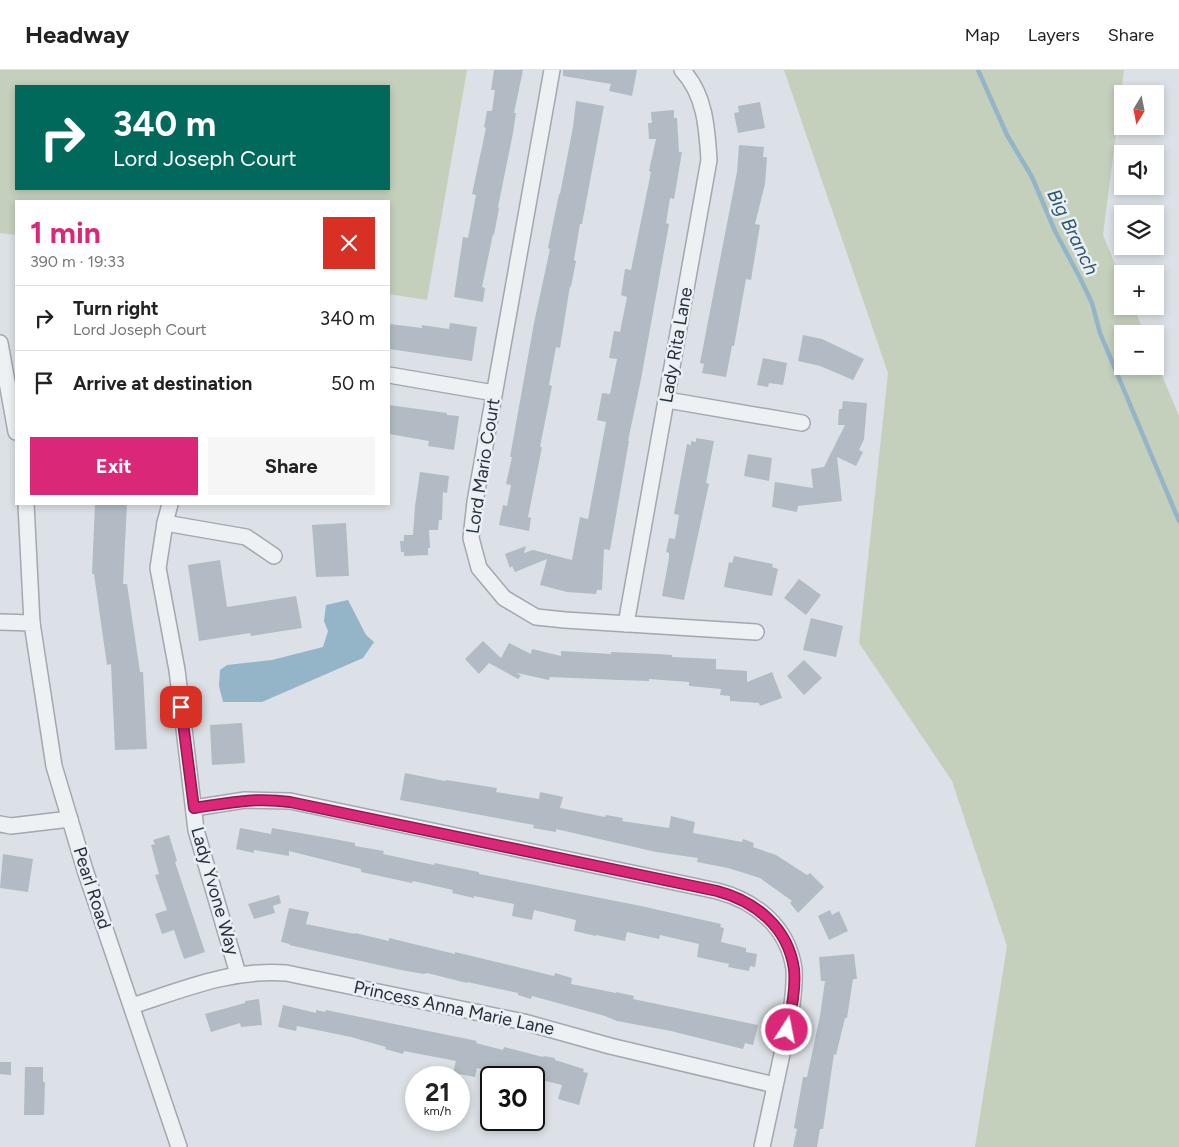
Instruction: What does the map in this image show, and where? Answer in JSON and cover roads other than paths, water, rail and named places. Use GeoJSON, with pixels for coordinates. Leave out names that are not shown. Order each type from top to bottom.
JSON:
{"type":"FeatureCollection","features":[{"type":"Feature","properties":{"kind":"street","name":"Lord Mario Court"},"geometry":{"type":"LineString","coordinates":[[552,70],[474,502],[471,538],[479,568],[504,598],[536,617],[756,632]]}},
{"type":"Feature","properties":{"kind":"street","name":"Lady Rita Lane"},"geometry":{"type":"LineString","coordinates":[[626,624],[709,160],[707,125],[698,94],[682,70]]}},
{"type":"Feature","properties":{"kind":"street"},"geometry":{"type":"LineString","coordinates":[[6,349],[15,424]]}},
{"type":"Feature","properties":{"kind":"street"},"geometry":{"type":"LineString","coordinates":[[390,375],[494,393]]}},
{"type":"Feature","properties":{"kind":"street"},"geometry":{"type":"LineString","coordinates":[[667,400],[802,423]]}},
{"type":"Feature","properties":{"kind":"street","name":"Pearl Road"},"geometry":{"type":"LineString","coordinates":[[26,505],[32,623],[54,766],[85,870],[179,1147]]}},
{"type":"Feature","properties":{"kind":"street","name":"Lady Yvone Way"},"geometry":{"type":"LineString","coordinates":[[170,505],[158,568],[176,670],[196,830],[228,934],[238,974]]}},
{"type":"Feature","properties":{"kind":"street"},"geometry":{"type":"LineString","coordinates":[[165,524],[246,537],[274,556]]}},
{"type":"Feature","properties":{"kind":"street"},"geometry":{"type":"LineString","coordinates":[[0,622],[32,623]]}},
{"type":"Feature","properties":{"kind":"street"},"geometry":{"type":"LineString","coordinates":[[194,808],[245,800],[290,802],[717,891],[745,901],[758,909],[775,927],[787,946],[794,969],[793,1000],[762,1147]]}},
{"type":"Feature","properties":{"kind":"street"},"geometry":{"type":"LineString","coordinates":[[0,824],[11,826],[70,820]]}},
{"type":"Feature","properties":{"kind":"street","name":"Princess Anna Marie Lane"},"geometry":{"type":"LineString","coordinates":[[132,1006],[202,983],[238,974],[271,972],[304,975],[524,1022],[610,1046],[775,1085]]}},
{"type":"Feature","properties":{"kind":"water"},"geometry":{"type":"Polygon","coordinates":[[[348,600],[366,635],[374,642],[363,658],[262,702],[223,702],[219,686],[220,670],[227,665],[272,660],[323,647],[328,631],[324,621],[326,605],[348,600]]]}},
{"type":"Feature","properties":{"kind":"waterway","name":"Big Branch"},"geometry":{"type":"LineString","coordinates":[[978,70],[1007,135],[1032,177],[1055,231],[1092,303],[1100,333],[1179,521]]}}]}
